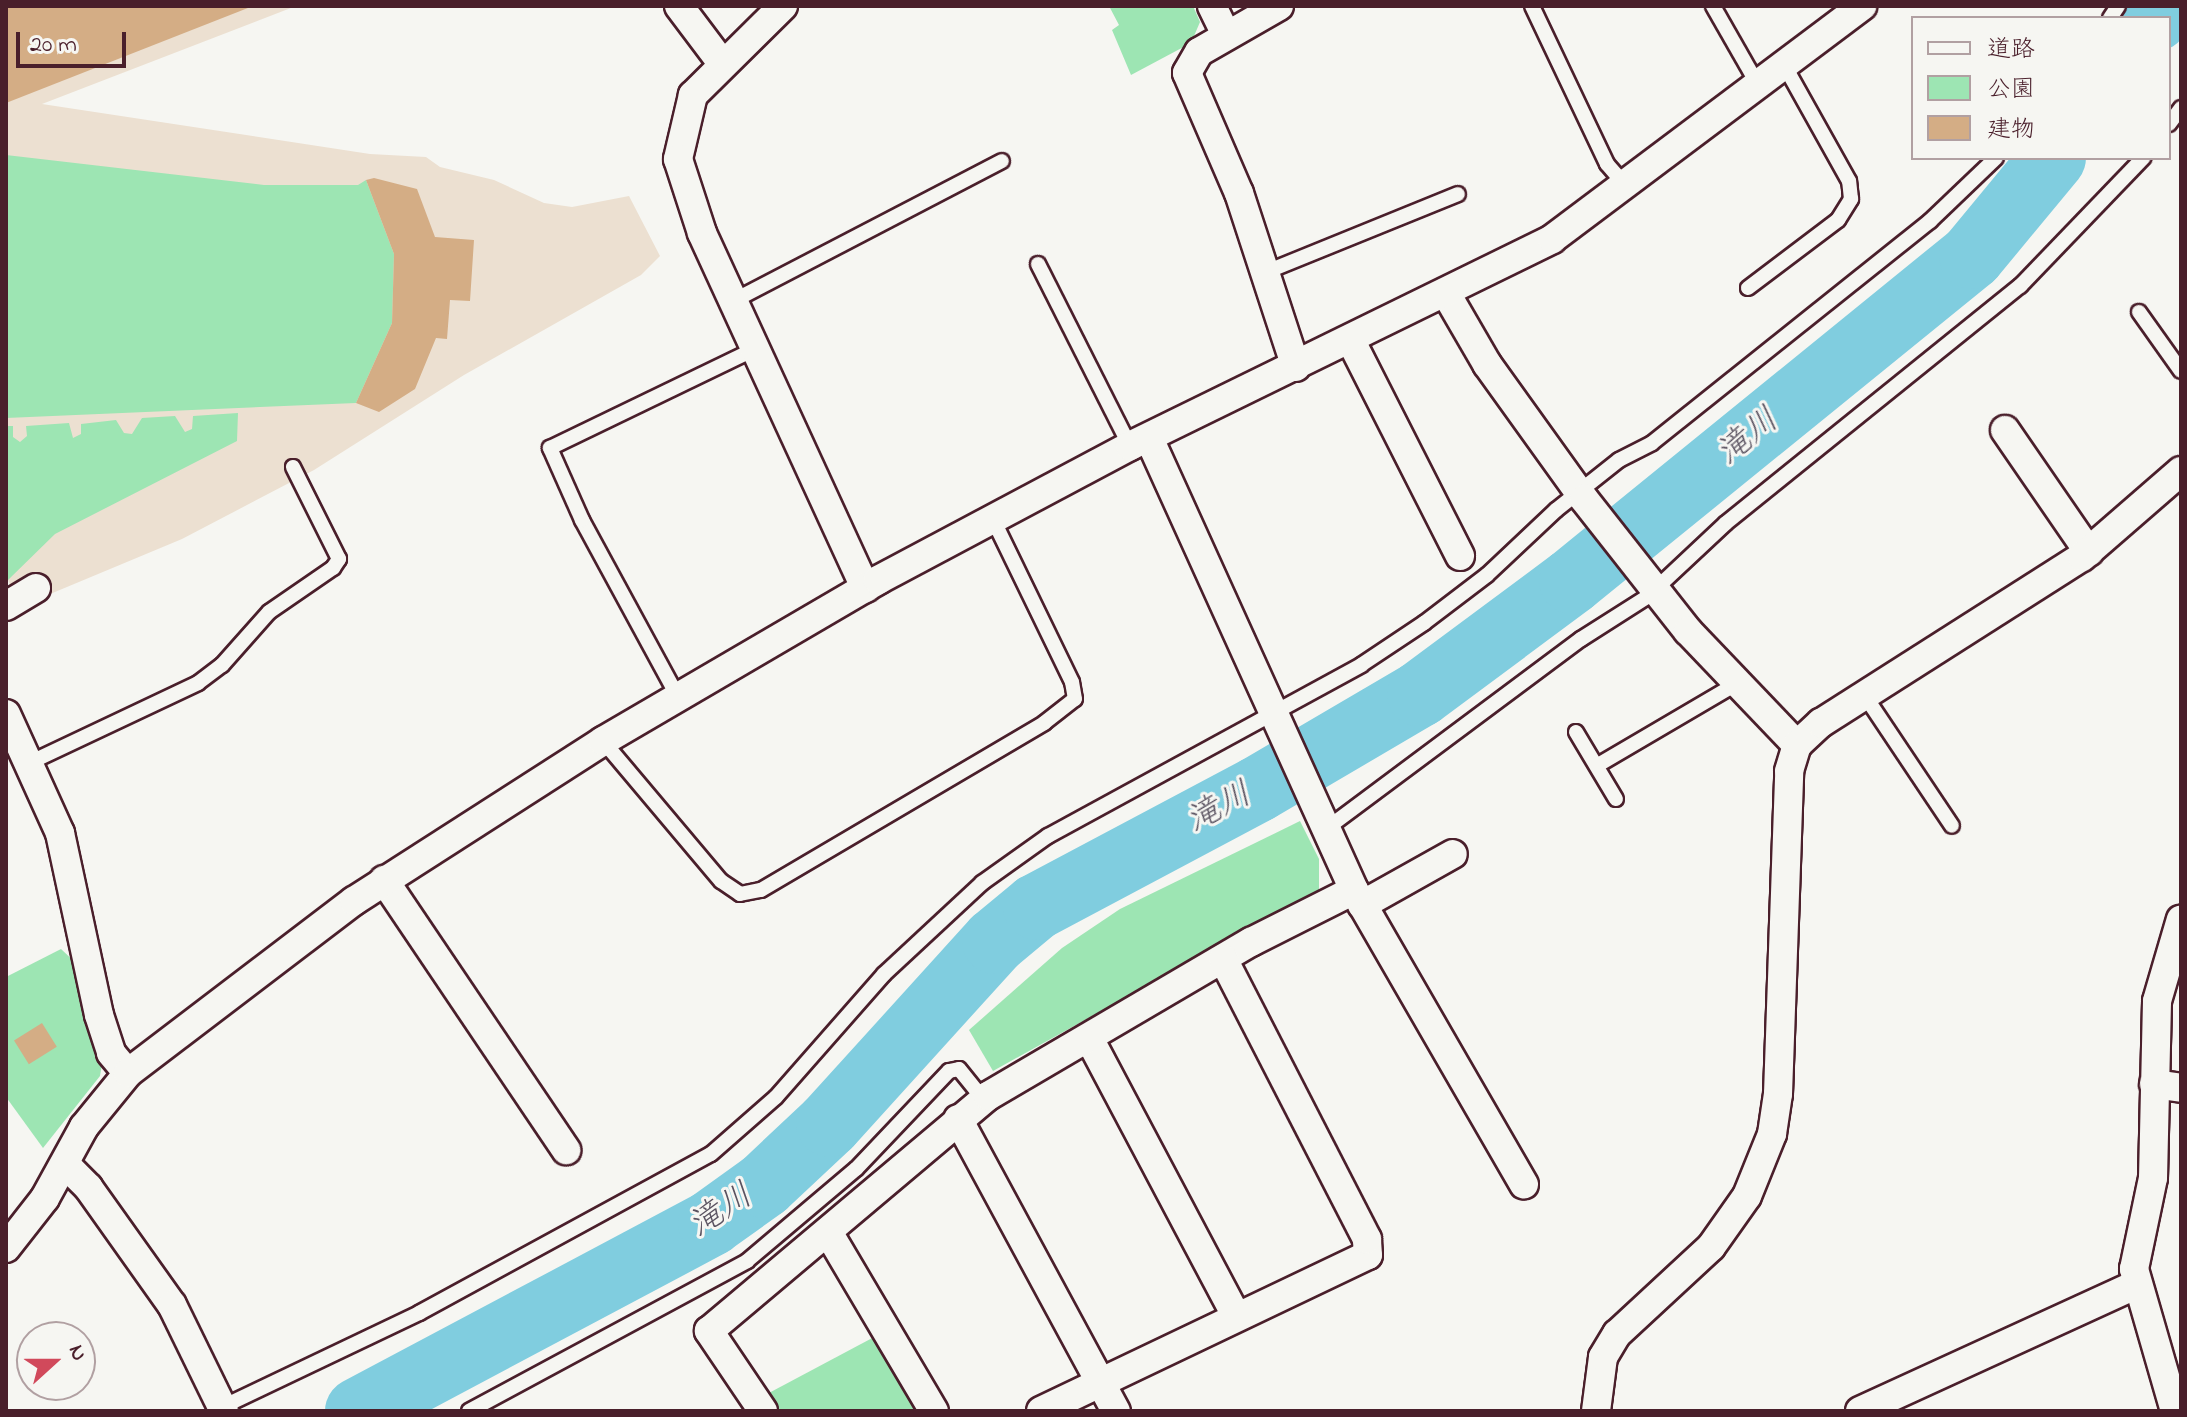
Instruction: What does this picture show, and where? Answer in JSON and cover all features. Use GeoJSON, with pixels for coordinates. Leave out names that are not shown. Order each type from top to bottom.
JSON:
{"type":"FeatureCollection","features":[{"type":"Feature","properties":{"kind":"street"},"geometry":{"type":"LineString","coordinates":[[679,6],[722,63]]}},
{"type":"Feature","properties":{"kind":"street"},"geometry":{"type":"LineString","coordinates":[[783,6],[693,95],[678,159],[689,205],[865,588]]}},
{"type":"Feature","properties":{"kind":"street"},"geometry":{"type":"LineString","coordinates":[[1212,6],[1226,35]]}},
{"type":"Feature","properties":{"kind":"street"},"geometry":{"type":"LineString","coordinates":[[1279,6],[1192,57],[1187,73],[1234,181],[1296,367]]}},
{"type":"Feature","properties":{"kind":"street"},"geometry":{"type":"LineString","coordinates":[[6,1248],[65,1164],[84,1127],[128,1073],[384,880],[603,741],[865,588],[1139,442],[1447,295],[1552,239],[1782,63],[1862,6]]}},
{"type":"Feature","properties":{"kind":"street"},"geometry":{"type":"LineString","coordinates":[[1447,295],[1487,364],[1582,496],[1736,684],[1797,745]]}},
{"type":"Feature","properties":{"kind":"street"},"geometry":{"type":"LineString","coordinates":[[1351,341],[1460,556]]}},
{"type":"Feature","properties":{"kind":"street"},"geometry":{"type":"LineString","coordinates":[[2005,430],[2089,552]]}},
{"type":"Feature","properties":{"kind":"street"},"geometry":{"type":"LineString","coordinates":[[1139,442],[1274,717],[1358,898],[1524,1185]]}},
{"type":"Feature","properties":{"kind":"street"},"geometry":{"type":"LineString","coordinates":[[1596,1411],[1603,1357],[1617,1334],[1711,1247],[1747,1196],[1772,1134],[1778,1094],[1789,771],[1797,745],[1865,696],[2089,552],[2181,471]]}},
{"type":"Feature","properties":{"kind":"street"},"geometry":{"type":"LineString","coordinates":[[6,606],[36,588]]}},
{"type":"Feature","properties":{"kind":"street"},"geometry":{"type":"LineString","coordinates":[[6,714],[64,849],[111,1053],[128,1073]]}},
{"type":"Feature","properties":{"kind":"street"},"geometry":{"type":"LineString","coordinates":[[763,1411],[709,1331],[958,1119],[983,1099],[1223,959],[1453,854]]}},
{"type":"Feature","properties":{"kind":"street"},"geometry":{"type":"LineString","coordinates":[[384,880],[566,1150]]}},
{"type":"Feature","properties":{"kind":"street"},"geometry":{"type":"LineString","coordinates":[[2175,1411],[2135,1285],[2136,1254],[2153,1178],[2168,1086],[2157,1001],[2181,919]]}},
{"type":"Feature","properties":{"kind":"street"},"geometry":{"type":"LineString","coordinates":[[1041,1411],[1368,1255],[1367,1239],[1223,959]]}},
{"type":"Feature","properties":{"kind":"street"},"geometry":{"type":"LineString","coordinates":[[1089,1038],[1236,1316]]}},
{"type":"Feature","properties":{"kind":"street"},"geometry":{"type":"LineString","coordinates":[[958,1119],[1116,1411]]}},
{"type":"Feature","properties":{"kind":"street"},"geometry":{"type":"LineString","coordinates":[[65,1164],[82,1179],[172,1305],[220,1409]]}},
{"type":"Feature","properties":{"kind":"street"},"geometry":{"type":"LineString","coordinates":[[828,1232],[934,1411]]}},
{"type":"Feature","properties":{"kind":"street"},"geometry":{"type":"LineString","coordinates":[[1860,1411],[2135,1285]]}},
{"type":"Feature","properties":{"kind":"lane"},"geometry":{"type":"LineString","coordinates":[[1532,6],[1607,164],[1625,185]]}},
{"type":"Feature","properties":{"kind":"lane"},"geometry":{"type":"LineString","coordinates":[[1713,6],[1757,83]]}},
{"type":"Feature","properties":{"kind":"lane"},"geometry":{"type":"LineString","coordinates":[[1748,288],[1838,220],[1851,199],[1849,181],[1782,63]]}},
{"type":"Feature","properties":{"kind":"lane"},"geometry":{"type":"LineString","coordinates":[[220,1409],[419,1313],[711,1154],[776,1097],[884,974],[960,899],[1048,836],[1274,717],[1424,623],[1582,496],[1619,460],[1652,443],[1930,221],[1994,160]]}},
{"type":"Feature","properties":{"kind":"lane"},"geometry":{"type":"LineString","coordinates":[[1323,821],[1653,584],[2020,286],[2141,160]]}},
{"type":"Feature","properties":{"kind":"lane"},"geometry":{"type":"LineString","coordinates":[[733,301],[1002,161]]}},
{"type":"Feature","properties":{"kind":"lane"},"geometry":{"type":"LineString","coordinates":[[1266,272],[1458,194]]}},
{"type":"Feature","properties":{"kind":"lane"},"geometry":{"type":"LineString","coordinates":[[1038,264],[1139,442]]}},
{"type":"Feature","properties":{"kind":"lane"},"geometry":{"type":"LineString","coordinates":[[2139,312],[2181,371]]}},
{"type":"Feature","properties":{"kind":"lane"},"geometry":{"type":"LineString","coordinates":[[678,697],[582,520],[550,448],[755,349]]}},
{"type":"Feature","properties":{"kind":"lane"},"geometry":{"type":"LineString","coordinates":[[29,763],[198,683],[222,665],[269,612],[333,568],[339,559],[293,467]]}},
{"type":"Feature","properties":{"kind":"lane"},"geometry":{"type":"LineString","coordinates":[[603,741],[721,881],[740,894],[761,890],[1044,723],[1075,699],[1072,682],[993,519]]}},
{"type":"Feature","properties":{"kind":"lane"},"geometry":{"type":"LineString","coordinates":[[1598,765],[1736,684]]}},
{"type":"Feature","properties":{"kind":"lane"},"geometry":{"type":"LineString","coordinates":[[1865,696],[1952,826]]}},
{"type":"Feature","properties":{"kind":"lane"},"geometry":{"type":"LineString","coordinates":[[1576,732],[1616,799]]}},
{"type":"Feature","properties":{"kind":"lane"},"geometry":{"type":"LineString","coordinates":[[469,1411],[747,1261],[856,1169],[949,1071],[959,1069],[983,1099]]}},
{"type":"Feature","properties":{"kind":"shaded area"},"geometry":{"type":"Polygon","coordinates":[[[6,6],[296,6],[42,104],[370,154],[426,157],[440,167],[494,180],[544,203],[572,207],[629,196],[660,256],[641,275],[464,375],[314,470],[182,539],[19,607],[6,575],[6,6]]]}},
{"type":"Feature","properties":{"kind":"green space"},"geometry":{"type":"Polygon","coordinates":[[[1109,6],[1193,6],[1200,22],[1191,43],[1131,75],[1112,30],[1119,25],[1109,6]]]}},
{"type":"Feature","properties":{"kind":"green space"},"geometry":{"type":"Polygon","coordinates":[[[6,155],[264,185],[358,185],[366,180],[394,254],[392,323],[356,403],[6,418],[6,155]]]}},
{"type":"Feature","properties":{"kind":"green space"},"geometry":{"type":"Polygon","coordinates":[[[238,413],[237,441],[55,534],[8,580],[6,426],[13,426],[13,437],[20,442],[27,436],[26,426],[69,423],[73,438],[81,434],[81,424],[116,420],[124,433],[132,434],[142,418],[175,416],[185,432],[192,429],[193,416],[238,413]]]}},
{"type":"Feature","properties":{"kind":"green space"},"geometry":{"type":"Polygon","coordinates":[[[1300,821],[1319,859],[1319,890],[993,1071],[969,1030],[1062,948],[1120,909],[1300,821]]]}},
{"type":"Feature","properties":{"kind":"green space"},"geometry":{"type":"Polygon","coordinates":[[[61,949],[77,964],[103,1057],[100,1076],[43,1148],[6,1097],[6,977],[61,949]]]}},
{"type":"Feature","properties":{"kind":"green space"},"geometry":{"type":"Polygon","coordinates":[[[876,1336],[917,1411],[778,1411],[767,1394],[876,1336]]]}},
{"type":"Feature","properties":{"kind":"building"},"geometry":{"type":"Polygon","coordinates":[[[6,6],[253,6],[6,103],[6,6]]]}},
{"type":"Feature","properties":{"kind":"building"},"geometry":{"type":"Polygon","coordinates":[[[374,178],[417,189],[435,237],[474,240],[470,301],[450,300],[447,339],[436,338],[415,389],[379,412],[356,403],[392,323],[394,254],[366,180],[374,178]]]}},
{"type":"Feature","properties":{"kind":"building"},"geometry":{"type":"Polygon","coordinates":[[[42,1023],[57,1047],[29,1064],[14,1040],[42,1023]]]}},
{"type":"Feature","properties":{"kind":"waterway","name":"滝川"},"geometry":{"type":"LineString","coordinates":[[2158,16],[2165,6]]}},
{"type":"Feature","properties":{"kind":"waterway","name":"滝川"},"geometry":{"type":"LineString","coordinates":[[358,1411],[711,1223],[764,1185],[829,1124],[995,941],[1036,907],[1258,789],[1420,694],[1572,581],[1972,256],[2051,160]]}}]}
